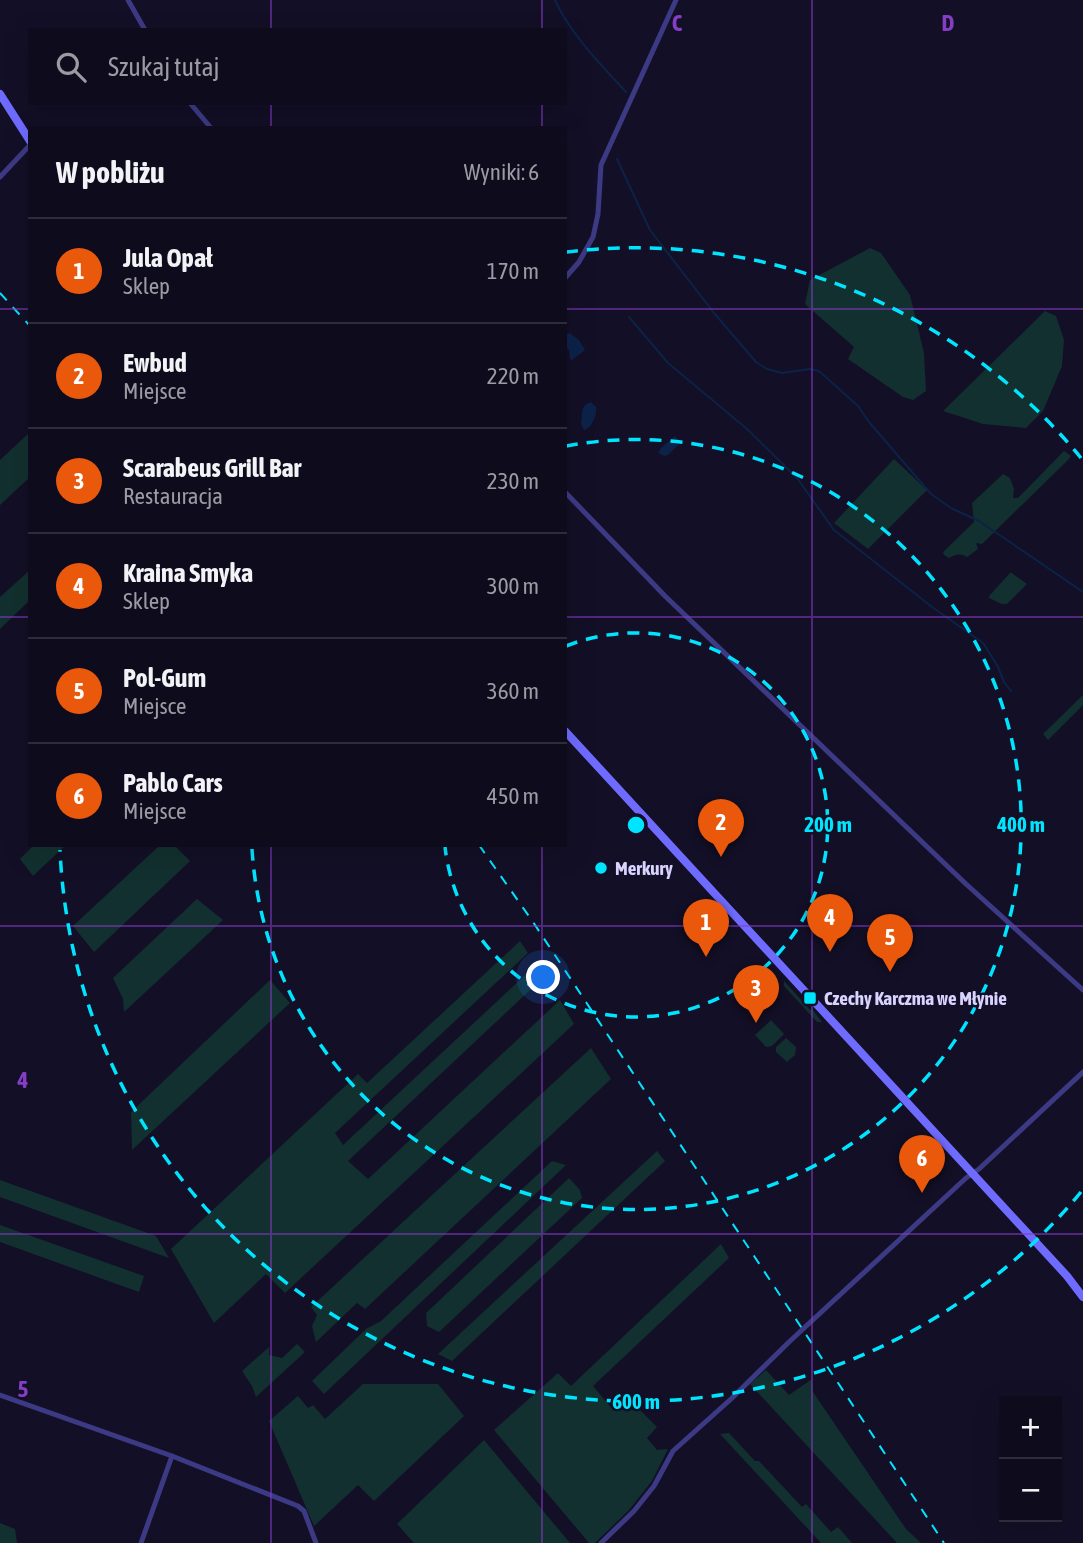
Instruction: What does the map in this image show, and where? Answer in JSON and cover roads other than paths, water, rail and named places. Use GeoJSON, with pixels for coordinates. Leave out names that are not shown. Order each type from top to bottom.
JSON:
{"type":"FeatureCollection","features":[{"type":"Feature","properties":{"kind":"main road"},"geometry":{"type":"LineString","coordinates":[[0,94],[28,140]]}},
{"type":"Feature","properties":{"kind":"main road"},"geometry":{"type":"LineString","coordinates":[[567,733],[973,1173],[1083,1297]]}},
{"type":"Feature","properties":{"kind":"main road"},"geometry":{"type":"LineString","coordinates":[[1067,1276],[1083,1289]]}},
{"type":"Feature","properties":{"kind":"street"},"geometry":{"type":"LineString","coordinates":[[128,0],[144,28]]}},
{"type":"Feature","properties":{"kind":"street"},"geometry":{"type":"LineString","coordinates":[[567,276],[579,262],[593,237],[598,214],[601,164],[676,0]]}},
{"type":"Feature","properties":{"kind":"street"},"geometry":{"type":"LineString","coordinates":[[192,105],[209,126]]}},
{"type":"Feature","properties":{"kind":"street"},"geometry":{"type":"LineString","coordinates":[[0,177],[28,145]]}},
{"type":"Feature","properties":{"kind":"street"},"geometry":{"type":"LineString","coordinates":[[567,494],[665,596],[966,884],[1083,990]]}},
{"type":"Feature","properties":{"kind":"street"},"geometry":{"type":"LineString","coordinates":[[601,1543],[634,1511],[654,1486],[673,1451],[1083,1072]]}},
{"type":"Feature","properties":{"kind":"street"},"geometry":{"type":"LineString","coordinates":[[0,1395],[172,1456],[298,1506],[304,1511],[316,1543]]}},
{"type":"Feature","properties":{"kind":"street"},"geometry":{"type":"LineString","coordinates":[[141,1543],[172,1456]]}},
{"type":"Feature","properties":{"kind":"water"},"geometry":{"type":"Polygon","coordinates":[[[570,333],[579,340],[585,350],[572,360],[567,348],[567,334],[570,333]]]}},
{"type":"Feature","properties":{"kind":"water"},"geometry":{"type":"Polygon","coordinates":[[[591,402],[596,407],[596,414],[592,424],[584,430],[581,424],[582,411],[587,403],[591,402]]]}},
{"type":"Feature","properties":{"kind":"water"},"geometry":{"type":"Polygon","coordinates":[[[675,436],[680,443],[668,455],[658,453],[661,448],[675,436]]]}},
{"type":"Feature","properties":{"kind":"waterway"},"geometry":{"type":"LineString","coordinates":[[555,0],[577,36],[626,92]]}},
{"type":"Feature","properties":{"kind":"waterway"},"geometry":{"type":"LineString","coordinates":[[617,159],[650,230],[756,362],[767,369],[782,373],[810,369],[819,371],[858,406],[931,494],[951,508],[979,521],[1083,592]]}},
{"type":"Feature","properties":{"kind":"waterway"},"geometry":{"type":"LineString","coordinates":[[629,317],[668,363],[747,429],[797,478],[834,530],[932,607],[983,643],[1011,691]]}},
{"type":"Feature","properties":{"kind":"railway"},"geometry":{"type":"LineString","coordinates":[[0,293],[28,324]]}},
{"type":"Feature","properties":{"kind":"railway"},"geometry":{"type":"LineString","coordinates":[[480,847],[533,922],[944,1543]]}},
{"type":"Feature","properties":{"kind":"place","name":"Ewbud"},"geometry":{"type":"Point","coordinates":[721,857]}},
{"type":"Feature","properties":{"kind":"place","name":"Merkury"},"geometry":{"type":"Point","coordinates":[601,868]}},
{"type":"Feature","properties":{"kind":"place","name":"Kraina Smyka"},"geometry":{"type":"Point","coordinates":[830,952]}},
{"type":"Feature","properties":{"kind":"place","name":"Jula Opał"},"geometry":{"type":"Point","coordinates":[706,957]}},
{"type":"Feature","properties":{"kind":"place","name":"Pol-Gum"},"geometry":{"type":"Point","coordinates":[890,972]}},
{"type":"Feature","properties":{"kind":"place","name":"Czechy Karczma we Młynie"},"geometry":{"type":"Point","coordinates":[810,998]}},
{"type":"Feature","properties":{"kind":"place","name":"Scarabeus Grill Bar"},"geometry":{"type":"Point","coordinates":[756,1023]}},
{"type":"Feature","properties":{"kind":"place","name":"Pablo Cars"},"geometry":{"type":"Point","coordinates":[922,1193]}}]}
